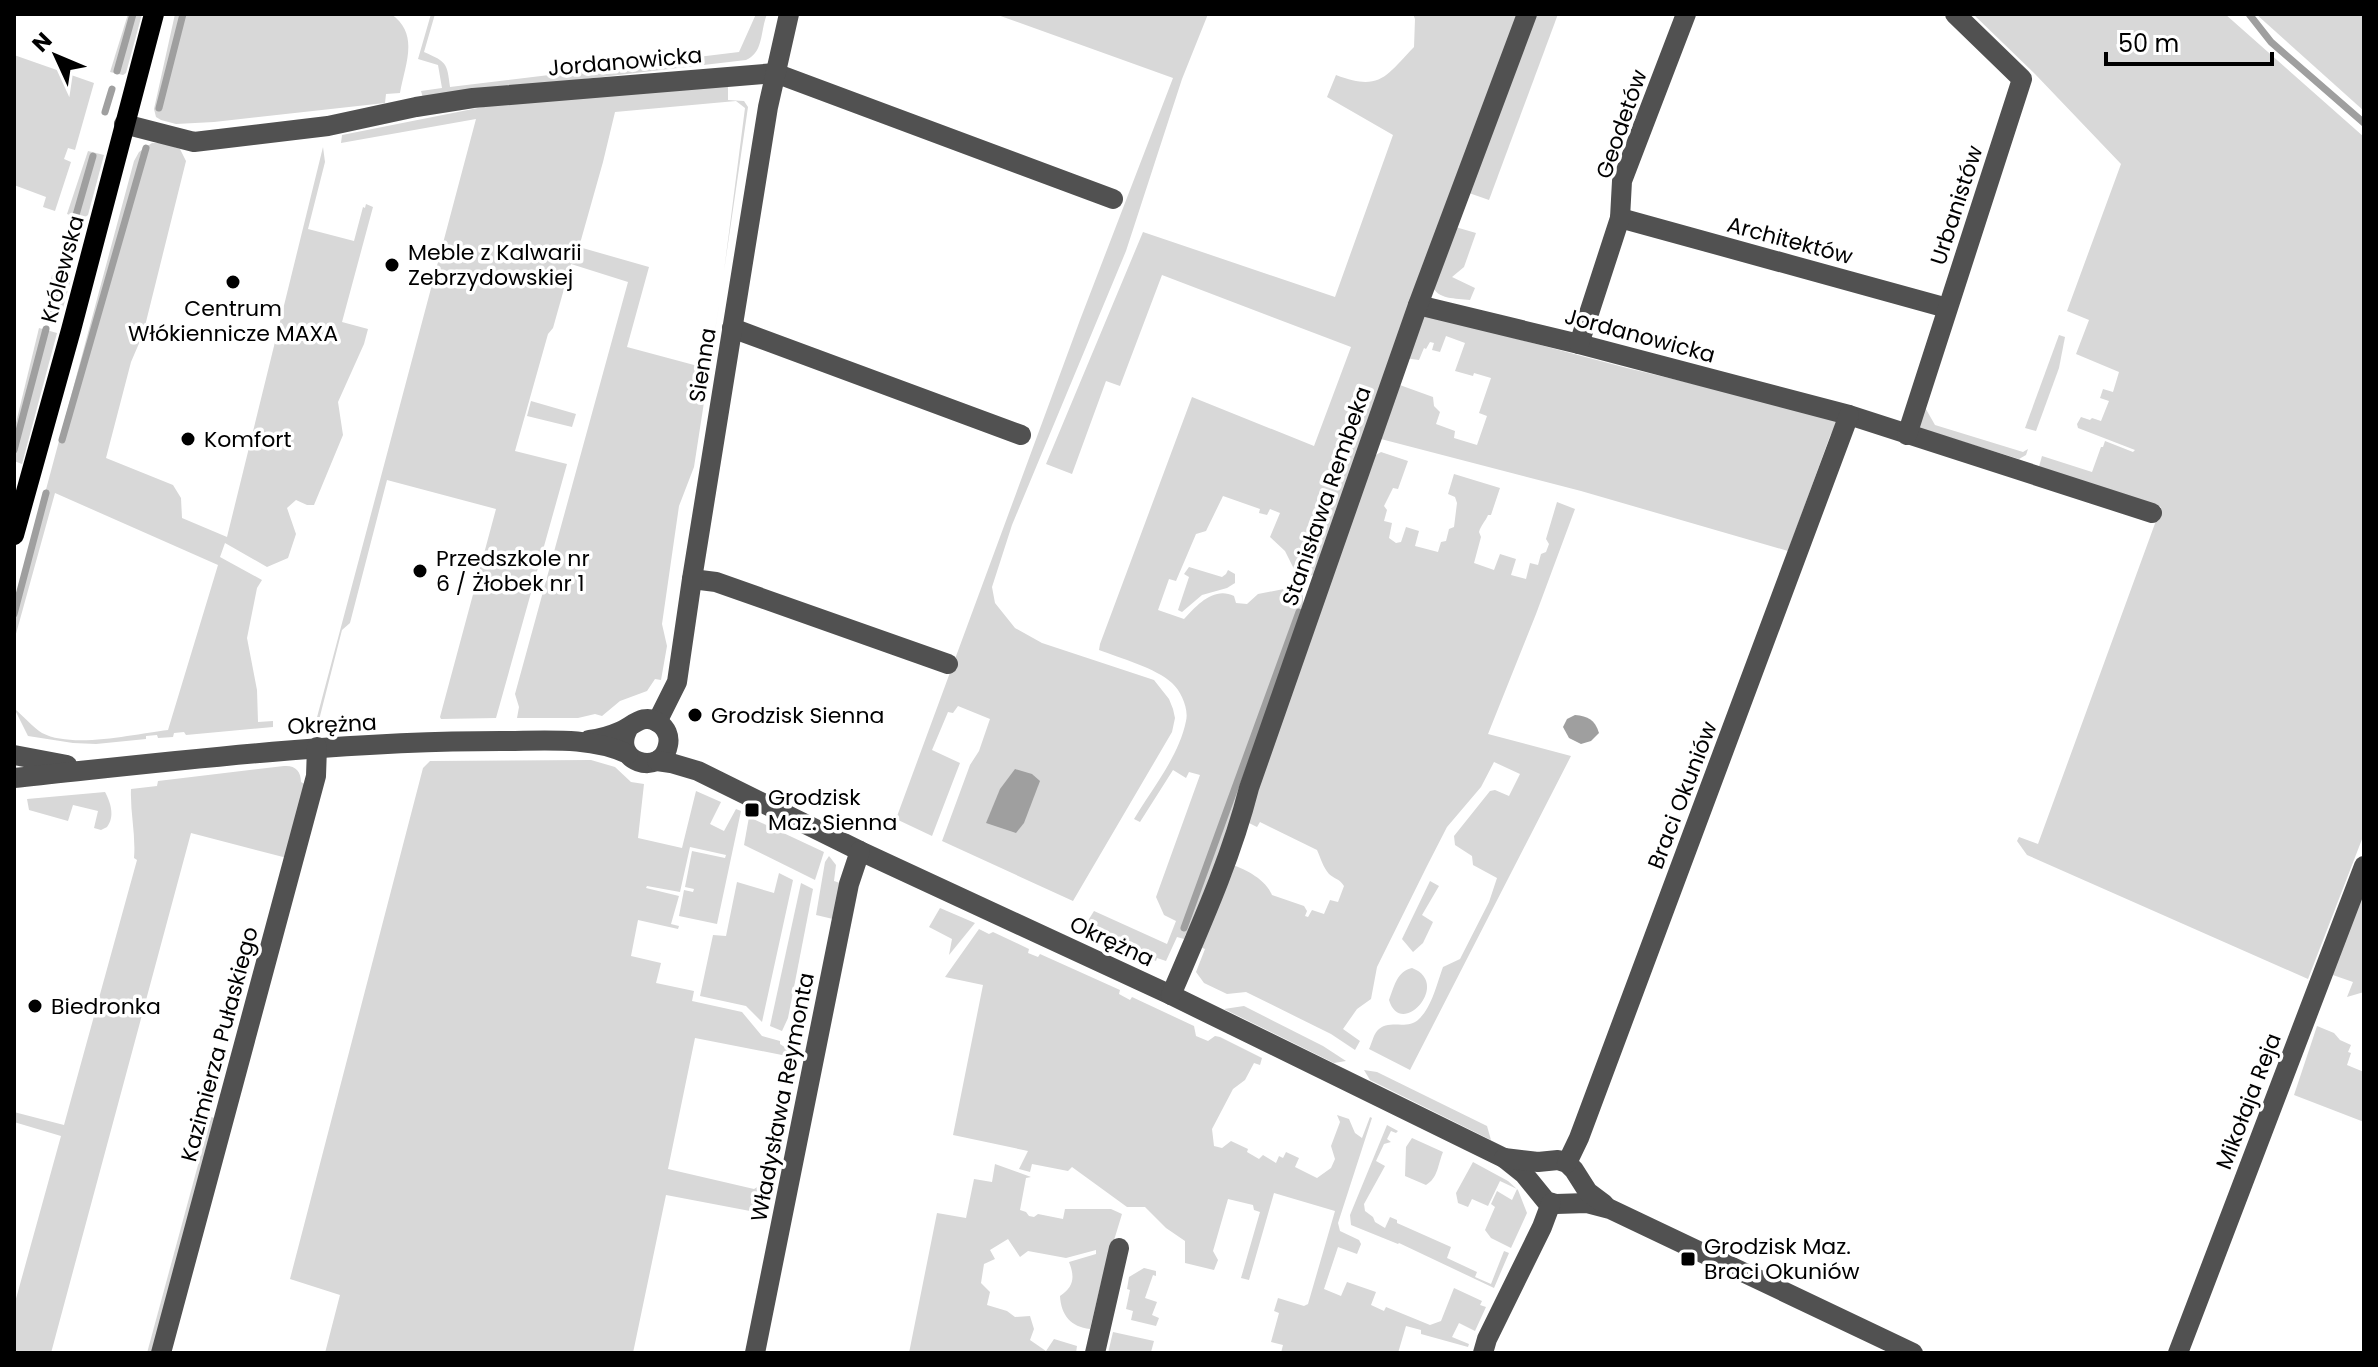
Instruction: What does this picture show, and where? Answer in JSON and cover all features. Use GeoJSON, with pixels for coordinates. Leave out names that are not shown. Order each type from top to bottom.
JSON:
{"type":"FeatureCollection","features":[{"type":"Feature","properties":{"kind":"main road","name":"Królewska"},"geometry":{"type":"LineString","coordinates":[[14,535],[154,14]]}},
{"type":"Feature","properties":{"kind":"street","name":"Sienna"},"geometry":{"type":"LineString","coordinates":[[657,722],[677,682],[732,328],[775,73],[789,14]]}},
{"type":"Feature","properties":{"kind":"street","name":"Stanisława Rembeka"},"geometry":{"type":"LineString","coordinates":[[1171,995],[1240,823],[1249,788],[1418,305],[1527,14]]}},
{"type":"Feature","properties":{"kind":"street","name":"Geodetów"},"geometry":{"type":"LineString","coordinates":[[1579,344],[1620,218],[1622,181],[1686,14]]}},
{"type":"Feature","properties":{"kind":"street","name":"Urbanistów"},"geometry":{"type":"LineString","coordinates":[[1907,435],[2022,79],[1955,14]]}},
{"type":"Feature","properties":{"kind":"street","name":"Jordanowicka"},"geometry":{"type":"LineString","coordinates":[[124,124],[194,142],[328,126],[473,98],[775,73],[1113,199]]}},
{"type":"Feature","properties":{"kind":"street","name":"Architektów"},"geometry":{"type":"LineString","coordinates":[[1620,218],[1947,308]]}},
{"type":"Feature","properties":{"kind":"street","name":"Jordanowicka"},"geometry":{"type":"LineString","coordinates":[[1418,305],[1849,415],[2152,513]]}},
{"type":"Feature","properties":{"kind":"street"},"geometry":{"type":"LineString","coordinates":[[732,328],[1021,435]]}},
{"type":"Feature","properties":{"kind":"street","name":"Braci Okuniów"},"geometry":{"type":"LineString","coordinates":[[1564,1168],[1595,1094],[1849,415]]}},
{"type":"Feature","properties":{"kind":"street"},"geometry":{"type":"LineString","coordinates":[[692,579],[716,582],[948,664]]}},
{"type":"Feature","properties":{"kind":"street"},"geometry":{"type":"LineString","coordinates":[[643,719],[657,722],[667,732],[663,753],[641,763],[628,754],[624,740],[629,727],[643,719]]}},
{"type":"Feature","properties":{"kind":"street","name":"Okrężna"},"geometry":{"type":"LineString","coordinates":[[581,742],[609,736],[629,727]]}},
{"type":"Feature","properties":{"kind":"street","name":"Okrężna"},"geometry":{"type":"LineString","coordinates":[[14,778],[317,747],[463,741],[581,742],[612,747],[628,754]]}},
{"type":"Feature","properties":{"kind":"street","name":"Kazimierza Pułaskiego"},"geometry":{"type":"LineString","coordinates":[[161,1353],[316,776],[317,747]]}},
{"type":"Feature","properties":{"kind":"street","name":"Okrężna"},"geometry":{"type":"LineString","coordinates":[[663,753],[860,851],[1171,995],[1504,1158],[1519,1168],[1541,1198],[1558,1203]]}},
{"type":"Feature","properties":{"kind":"street","name":"Okrężna"},"geometry":{"type":"LineString","coordinates":[[14,755],[87,769]]}},
{"type":"Feature","properties":{"kind":"street","name":"Władysława Reymonta"},"geometry":{"type":"LineString","coordinates":[[755,1353],[849,884],[860,851]]}},
{"type":"Feature","properties":{"kind":"street","name":"Mikołaja Reja"},"geometry":{"type":"LineString","coordinates":[[2178,1353],[2364,866]]}},
{"type":"Feature","properties":{"kind":"street","name":"Okrężna"},"geometry":{"type":"LineString","coordinates":[[1504,1158],[1564,1168]]}},
{"type":"Feature","properties":{"kind":"street"},"geometry":{"type":"LineString","coordinates":[[1535,1188],[1537,1172],[1564,1168]]}},
{"type":"Feature","properties":{"kind":"street"},"geometry":{"type":"LineString","coordinates":[[1483,1353],[1542,1227],[1558,1203],[1576,1192],[1564,1168]]}},
{"type":"Feature","properties":{"kind":"street"},"geometry":{"type":"LineString","coordinates":[[1564,1168],[1610,1209]]}},
{"type":"Feature","properties":{"kind":"street"},"geometry":{"type":"LineString","coordinates":[[1558,1203],[1587,1203],[1610,1209],[1913,1353]]}},
{"type":"Feature","properties":{"kind":"street"},"geometry":{"type":"LineString","coordinates":[[1095,1353],[1119,1248]]}},
{"type":"Feature","properties":{"kind":"shaded area"},"geometry":{"type":"Polygon","coordinates":[[[128,14],[142,14],[123,75],[110,72],[128,14]]]}},
{"type":"Feature","properties":{"kind":"shaded area"},"geometry":{"type":"Polygon","coordinates":[[[175,14],[391,14],[400,22],[408,40],[400,93],[386,94],[385,103],[214,122],[176,124],[161,120],[156,117],[154,109],[175,14]]]}},
{"type":"Feature","properties":{"kind":"shaded area"},"geometry":{"type":"Polygon","coordinates":[[[431,14],[435,14],[424,52],[444,64],[450,87],[739,52],[756,14],[767,14],[759,46],[746,60],[423,98],[421,91],[442,88],[438,65],[418,59],[431,14]]]}},
{"type":"Feature","properties":{"kind":"shaded area"},"geometry":{"type":"Polygon","coordinates":[[[995,14],[1208,14],[1182,79],[1126,251],[1012,525],[992,587],[995,603],[1015,628],[1042,643],[1154,680],[1173,709],[1172,732],[1073,901],[942,841],[990,719],[958,706],[953,713],[948,712],[932,750],[960,763],[932,836],[896,819],[1173,78],[995,14]]]}},
{"type":"Feature","properties":{"kind":"shaded area"},"geometry":{"type":"Polygon","coordinates":[[[1413,14],[1518,14],[1315,574],[1305,578],[1297,575],[1285,551],[1270,537],[1280,513],[1270,509],[1267,515],[1259,513],[1260,509],[1223,496],[1206,531],[1196,534],[1176,581],[1169,579],[1158,610],[1184,619],[1213,595],[1227,594],[1234,596],[1236,603],[1247,604],[1258,594],[1299,586],[1302,588],[1304,610],[1237,809],[1189,935],[1186,934],[1184,939],[1177,937],[1166,961],[1157,958],[1156,961],[1084,927],[1094,911],[1167,944],[1176,921],[1164,915],[1156,897],[1200,775],[1189,772],[1186,778],[1173,770],[1140,822],[1134,819],[1177,747],[1186,721],[1184,700],[1165,678],[1099,650],[1100,644],[1192,397],[1314,446],[1351,347],[1162,275],[1120,386],[1106,381],[1072,474],[1046,464],[1143,232],[1335,297],[1393,135],[1327,97],[1336,75],[1363,82],[1389,73],[1414,47],[1413,14]]]}},
{"type":"Feature","properties":{"kind":"shaded area"},"geometry":{"type":"Polygon","coordinates":[[[1535,14],[1558,14],[1489,200],[1469,193],[1535,14]]]}},
{"type":"Feature","properties":{"kind":"shaded area"},"geometry":{"type":"Polygon","coordinates":[[[1973,14],[2225,14],[2364,137],[2364,834],[2308,979],[2027,855],[2017,841],[2019,837],[2038,844],[2161,507],[2038,470],[2042,456],[2092,472],[2105,441],[2133,452],[2135,450],[2078,428],[2081,417],[2101,421],[2109,401],[2100,398],[2103,389],[2113,392],[2119,372],[2076,354],[2089,320],[2067,311],[2121,164],[1973,14]]]}},
{"type":"Feature","properties":{"kind":"shaded area"},"geometry":{"type":"Polygon","coordinates":[[[2256,14],[2364,14],[2364,111],[2256,14]]]}},
{"type":"Feature","properties":{"kind":"shaded area"},"geometry":{"type":"Polygon","coordinates":[[[14,55],[94,83],[75,150],[68,148],[64,159],[71,162],[55,211],[43,207],[46,197],[14,185],[14,55]]]}},
{"type":"Feature","properties":{"kind":"shaded area"},"geometry":{"type":"Polygon","coordinates":[[[694,86],[728,87],[728,100],[744,101],[748,107],[724,271],[745,108],[736,101],[615,112],[579,247],[649,267],[627,347],[709,369],[721,292],[694,467],[679,506],[662,624],[667,646],[661,680],[655,679],[647,691],[620,701],[602,716],[517,718],[519,707],[515,694],[628,282],[571,264],[515,451],[567,464],[496,718],[440,717],[496,509],[387,480],[350,623],[342,630],[319,720],[316,721],[476,119],[341,143],[342,135],[493,105],[694,86]]]}},
{"type":"Feature","properties":{"kind":"shaded area"},"geometry":{"type":"Polygon","coordinates":[[[152,143],[180,149],[186,161],[143,334],[131,362],[106,458],[173,485],[181,498],[182,518],[227,537],[323,147],[325,162],[308,229],[354,241],[363,207],[366,204],[373,207],[342,322],[368,329],[338,402],[343,435],[314,505],[296,500],[287,508],[296,534],[288,558],[267,567],[225,543],[220,557],[262,580],[257,588],[247,638],[257,690],[258,722],[273,721],[273,727],[186,735],[184,732],[174,733],[173,737],[146,736],[146,739],[96,744],[28,736],[14,708],[42,733],[55,738],[104,739],[168,730],[218,565],[55,493],[14,641],[14,609],[134,161],[139,152],[152,143]]]}},
{"type":"Feature","properties":{"kind":"shaded area"},"geometry":{"type":"Polygon","coordinates":[[[88,151],[104,155],[88,215],[82,219],[67,214],[88,151]]]}},
{"type":"Feature","properties":{"kind":"shaded area"},"geometry":{"type":"Polygon","coordinates":[[[1452,226],[1476,233],[1464,267],[1452,277],[1475,288],[1470,300],[1443,296],[1432,285],[1452,226]]]}},
{"type":"Feature","properties":{"kind":"shaded area"},"geometry":{"type":"Polygon","coordinates":[[[52,275],[71,279],[61,315],[44,311],[52,275]]]}},
{"type":"Feature","properties":{"kind":"shaded area"},"geometry":{"type":"Polygon","coordinates":[[[1426,315],[1839,419],[1788,551],[1581,491],[1377,438],[1397,384],[1433,397],[1434,406],[1440,412],[1436,424],[1455,431],[1454,438],[1477,445],[1487,416],[1479,413],[1491,378],[1455,371],[1465,343],[1446,336],[1440,352],[1432,350],[1434,343],[1430,342],[1419,360],[1404,358],[1419,318],[1426,315]]]}},
{"type":"Feature","properties":{"kind":"shaded area"},"geometry":{"type":"Polygon","coordinates":[[[39,328],[57,333],[22,464],[14,461],[14,431],[39,328]]]}},
{"type":"Feature","properties":{"kind":"shaded area"},"geometry":{"type":"Polygon","coordinates":[[[2059,335],[2065,337],[2059,368],[2036,431],[2025,428],[2059,335]]]}},
{"type":"Feature","properties":{"kind":"shaded area"},"geometry":{"type":"Polygon","coordinates":[[[531,401],[576,414],[572,427],[527,416],[531,401]]]}},
{"type":"Feature","properties":{"kind":"shaded area"},"geometry":{"type":"Polygon","coordinates":[[[1923,404],[1935,425],[2023,452],[2028,449],[2026,455],[2019,459],[1915,427],[1923,404]]]}},
{"type":"Feature","properties":{"kind":"shaded area"},"geometry":{"type":"Polygon","coordinates":[[[1381,452],[1408,461],[1398,489],[1393,488],[1384,506],[1387,510],[1384,521],[1392,523],[1389,538],[1396,543],[1401,542],[1406,527],[1419,531],[1415,546],[1438,552],[1441,542],[1446,541],[1449,529],[1454,527],[1457,503],[1455,497],[1448,494],[1454,474],[1500,488],[1491,515],[1488,515],[1479,532],[1481,537],[1474,563],[1494,570],[1500,554],[1516,559],[1511,575],[1526,579],[1530,563],[1538,565],[1541,554],[1546,552],[1549,544],[1546,539],[1557,502],[1575,509],[1488,734],[1571,756],[1410,1070],[1369,1049],[1382,1027],[1409,1024],[1424,1014],[1443,967],[1460,959],[1489,902],[1497,878],[1473,865],[1472,856],[1455,845],[1454,836],[1490,791],[1509,796],[1520,774],[1494,762],[1481,787],[1447,827],[1377,967],[1371,999],[1357,1009],[1343,1029],[1360,1041],[1355,1050],[1331,1034],[1246,992],[1227,994],[1204,983],[1196,972],[1205,949],[1200,947],[1232,865],[1255,876],[1272,895],[1304,906],[1307,911],[1305,916],[1308,917],[1312,910],[1324,914],[1330,900],[1338,902],[1344,886],[1327,871],[1317,850],[1260,822],[1257,827],[1247,822],[1369,459],[1381,452]]]}},
{"type":"Feature","properties":{"kind":"shaded area"},"geometry":{"type":"Polygon","coordinates":[[[1189,567],[1222,577],[1228,570],[1235,574],[1235,583],[1202,595],[1182,612],[1178,610],[1189,577],[1184,574],[1189,567]]]}},
{"type":"Feature","properties":{"kind":"shaded area"},"geometry":{"type":"Polygon","coordinates":[[[1575,715],[1587,718],[1595,725],[1599,733],[1591,741],[1581,744],[1569,738],[1563,727],[1567,719],[1575,715]]]}},
{"type":"Feature","properties":{"kind":"shaded area"},"geometry":{"type":"Polygon","coordinates":[[[591,760],[615,767],[631,782],[644,784],[638,838],[682,848],[696,791],[721,802],[710,824],[724,831],[736,809],[741,811],[717,924],[679,916],[684,890],[693,892],[694,889],[685,887],[692,851],[725,858],[726,855],[690,847],[680,892],[646,888],[679,896],[671,924],[679,926],[678,929],[638,920],[631,956],[661,963],[656,983],[694,991],[692,1001],[742,1012],[762,1036],[780,1041],[792,1052],[792,1057],[695,1038],[668,1169],[754,1189],[767,1181],[759,1219],[750,1211],[666,1195],[633,1353],[325,1353],[340,1295],[290,1279],[423,768],[430,761],[591,760]]]}},
{"type":"Feature","properties":{"kind":"shaded area"},"geometry":{"type":"Polygon","coordinates":[[[284,766],[297,770],[301,782],[306,785],[287,858],[191,833],[51,1353],[14,1353],[14,1306],[61,1136],[14,1122],[14,1112],[64,1125],[137,860],[134,858],[131,789],[157,786],[158,781],[284,766]]]}},
{"type":"Feature","properties":{"kind":"shaded area"},"geometry":{"type":"Polygon","coordinates":[[[1015,769],[1032,774],[1040,781],[1024,823],[1016,833],[986,823],[1000,789],[1015,769]]]}},
{"type":"Feature","properties":{"kind":"shaded area"},"geometry":{"type":"Polygon","coordinates":[[[105,792],[111,814],[107,827],[101,830],[94,828],[98,811],[73,805],[68,821],[29,810],[27,799],[105,792]]]}},
{"type":"Feature","properties":{"kind":"shaded area"},"geometry":{"type":"Polygon","coordinates":[[[749,817],[824,852],[815,880],[744,845],[749,817]]]}},
{"type":"Feature","properties":{"kind":"shaded area"},"geometry":{"type":"Polygon","coordinates":[[[829,856],[836,865],[834,881],[840,883],[833,919],[816,915],[825,862],[829,856]]]}},
{"type":"Feature","properties":{"kind":"shaded area"},"geometry":{"type":"Polygon","coordinates":[[[779,873],[793,880],[762,1022],[746,1006],[700,996],[713,935],[726,936],[737,882],[774,893],[779,873]]]}},
{"type":"Feature","properties":{"kind":"shaded area"},"geometry":{"type":"Polygon","coordinates":[[[1430,881],[1439,886],[1422,915],[1433,922],[1423,943],[1413,952],[1402,939],[1430,881]]]}},
{"type":"Feature","properties":{"kind":"shaded area"},"geometry":{"type":"Polygon","coordinates":[[[801,883],[813,889],[788,1018],[782,1031],[770,1026],[801,883]]]}},
{"type":"Feature","properties":{"kind":"shaded area"},"geometry":{"type":"Polygon","coordinates":[[[2364,890],[2364,992],[2347,997],[2353,982],[2330,974],[2364,890]]]}},
{"type":"Feature","properties":{"kind":"shaded area"},"geometry":{"type":"Polygon","coordinates":[[[940,908],[975,923],[949,955],[952,939],[929,927],[940,908]]]}},
{"type":"Feature","properties":{"kind":"shaded area"},"geometry":{"type":"Polygon","coordinates":[[[979,929],[989,934],[993,932],[1029,949],[1028,953],[1038,957],[1040,954],[1120,990],[1119,994],[1130,1000],[1132,997],[1194,1026],[1196,1036],[1208,1041],[1215,1036],[1220,1037],[1262,1058],[1260,1065],[1254,1063],[1245,1080],[1233,1089],[1212,1129],[1214,1146],[1222,1148],[1231,1141],[1248,1149],[1247,1152],[1259,1159],[1263,1155],[1276,1163],[1279,1156],[1283,1158],[1286,1152],[1299,1158],[1295,1167],[1317,1178],[1331,1168],[1335,1159],[1331,1146],[1340,1122],[1337,1115],[1349,1119],[1355,1133],[1362,1138],[1372,1118],[1338,1223],[1340,1231],[1361,1244],[1357,1254],[1338,1247],[1324,1289],[1341,1296],[1347,1282],[1376,1292],[1371,1305],[1384,1311],[1386,1307],[1430,1325],[1441,1321],[1454,1288],[1482,1301],[1480,1305],[1486,1307],[1475,1331],[1459,1323],[1452,1337],[1469,1344],[1468,1347],[1421,1334],[1421,1330],[1406,1326],[1398,1353],[1281,1353],[1283,1345],[1271,1342],[1279,1313],[1274,1311],[1278,1298],[1304,1306],[1308,1304],[1335,1211],[1274,1193],[1249,1280],[1241,1278],[1260,1212],[1254,1210],[1253,1205],[1228,1199],[1213,1251],[1218,1260],[1214,1270],[1185,1263],[1185,1241],[1166,1228],[1145,1207],[1127,1207],[1072,1167],[1068,1171],[1032,1164],[1030,1172],[1019,1169],[1028,1151],[953,1135],[983,985],[945,977],[979,929]]]}},
{"type":"Feature","properties":{"kind":"shaded area"},"geometry":{"type":"Polygon","coordinates":[[[1412,968],[1423,975],[1427,985],[1420,1005],[1403,1014],[1395,1011],[1389,1000],[1399,976],[1412,968]]]}},
{"type":"Feature","properties":{"kind":"shaded area"},"geometry":{"type":"Polygon","coordinates":[[[1244,1006],[1346,1061],[1334,1063],[1224,1009],[1244,1006]]]}},
{"type":"Feature","properties":{"kind":"shaded area"},"geometry":{"type":"Polygon","coordinates":[[[2317,1026],[2351,1045],[2347,1065],[2364,1072],[2364,1122],[2294,1095],[2317,1026]]]}},
{"type":"Feature","properties":{"kind":"shaded area"},"geometry":{"type":"Polygon","coordinates":[[[1364,1070],[1377,1072],[1487,1126],[1491,1140],[1370,1080],[1364,1070]]]}},
{"type":"Feature","properties":{"kind":"shaded area"},"geometry":{"type":"Polygon","coordinates":[[[211,1117],[215,1118],[153,1353],[147,1353],[211,1117]]]}},
{"type":"Feature","properties":{"kind":"shaded area"},"geometry":{"type":"Polygon","coordinates":[[[1387,1125],[1398,1131],[1391,1131],[1387,1139],[1391,1142],[1384,1144],[1376,1161],[1385,1166],[1364,1204],[1365,1211],[1385,1228],[1390,1217],[1451,1247],[1447,1258],[1477,1272],[1475,1277],[1491,1284],[1504,1251],[1509,1253],[1494,1288],[1399,1243],[1351,1225],[1350,1215],[1387,1125]]]}},
{"type":"Feature","properties":{"kind":"shaded area"},"geometry":{"type":"Polygon","coordinates":[[[1412,1138],[1443,1152],[1435,1175],[1426,1185],[1405,1176],[1406,1147],[1412,1138]]]}},
{"type":"Feature","properties":{"kind":"shaded area"},"geometry":{"type":"Polygon","coordinates":[[[1473,1162],[1517,1189],[1500,1181],[1488,1206],[1472,1199],[1468,1207],[1458,1203],[1456,1193],[1473,1162]]]}},
{"type":"Feature","properties":{"kind":"shaded area"},"geometry":{"type":"Polygon","coordinates":[[[995,1164],[1031,1177],[1026,1178],[1020,1210],[1029,1216],[1038,1214],[1063,1219],[1065,1209],[1111,1209],[1122,1214],[1090,1329],[1077,1326],[1068,1319],[1060,1296],[1072,1281],[1069,1262],[1096,1254],[1096,1250],[1066,1258],[1028,1251],[1020,1257],[1008,1239],[990,1250],[995,1259],[984,1264],[981,1283],[990,1292],[987,1305],[1015,1317],[1030,1316],[1034,1329],[1030,1340],[1046,1351],[1054,1339],[1077,1346],[1076,1353],[909,1353],[937,1213],[966,1218],[974,1179],[992,1182],[995,1164]]]}},
{"type":"Feature","properties":{"kind":"shaded area"},"geometry":{"type":"Polygon","coordinates":[[[1517,1189],[1527,1213],[1511,1248],[1491,1238],[1485,1230],[1495,1207],[1491,1204],[1497,1191],[1512,1200],[1517,1189]]]}},
{"type":"Feature","properties":{"kind":"shaded area"},"geometry":{"type":"Polygon","coordinates":[[[1144,1268],[1156,1271],[1145,1298],[1157,1302],[1152,1315],[1159,1318],[1156,1326],[1131,1320],[1133,1311],[1126,1309],[1129,1277],[1144,1268]]]}},
{"type":"Feature","properties":{"kind":"shaded area"},"geometry":{"type":"Polygon","coordinates":[[[1113,1332],[1154,1341],[1151,1352],[1155,1353],[1108,1353],[1113,1332]]]}},
{"type":"Feature","properties":{"kind":"waterway"},"geometry":{"type":"LineString","coordinates":[[117,71],[133,14]]}},
{"type":"Feature","properties":{"kind":"waterway"},"geometry":{"type":"LineString","coordinates":[[159,108],[183,14]]}},
{"type":"Feature","properties":{"kind":"waterway"},"geometry":{"type":"LineString","coordinates":[[2249,14],[2271,42],[2364,123]]}},
{"type":"Feature","properties":{"kind":"waterway"},"geometry":{"type":"LineString","coordinates":[[105,112],[112,89]]}},
{"type":"Feature","properties":{"kind":"waterway"},"geometry":{"type":"LineString","coordinates":[[62,440],[146,148]]}},
{"type":"Feature","properties":{"kind":"waterway"},"geometry":{"type":"LineString","coordinates":[[76,215],[93,156]]}},
{"type":"Feature","properties":{"kind":"waterway"},"geometry":{"type":"LineString","coordinates":[[65,254],[71,234]]}},
{"type":"Feature","properties":{"kind":"waterway"},"geometry":{"type":"LineString","coordinates":[[50,314],[57,286]]}},
{"type":"Feature","properties":{"kind":"waterway"},"geometry":{"type":"LineString","coordinates":[[14,450],[46,329]]}},
{"type":"Feature","properties":{"kind":"waterway"},"geometry":{"type":"LineString","coordinates":[[14,614],[46,493]]}},
{"type":"Feature","properties":{"kind":"waterway"},"geometry":{"type":"LineString","coordinates":[[1184,928],[1299,612]]}},
{"type":"Feature","properties":{"kind":"place","name":"Meble z Kalwarii Zebrzydowskiej"},"geometry":{"type":"Point","coordinates":[392,265]}},
{"type":"Feature","properties":{"kind":"place","name":"Centrum Włókiennicze MAXA"},"geometry":{"type":"Point","coordinates":[233,282]}},
{"type":"Feature","properties":{"kind":"place","name":"Komfort"},"geometry":{"type":"Point","coordinates":[188,439]}},
{"type":"Feature","properties":{"kind":"place","name":"Przedszkole nr 6 / Żłobek nr 1"},"geometry":{"type":"Point","coordinates":[420,571]}},
{"type":"Feature","properties":{"kind":"place","name":"Grodzisk Sienna"},"geometry":{"type":"Point","coordinates":[695,715]}},
{"type":"Feature","properties":{"kind":"place","name":"Grodzisk Maz. Sienna"},"geometry":{"type":"Point","coordinates":[752,810]}},
{"type":"Feature","properties":{"kind":"place","name":"Biedronka"},"geometry":{"type":"Point","coordinates":[35,1006]}},
{"type":"Feature","properties":{"kind":"place","name":"Grodzisk Maz. Braci Okuniów"},"geometry":{"type":"Point","coordinates":[1688,1259]}}]}
